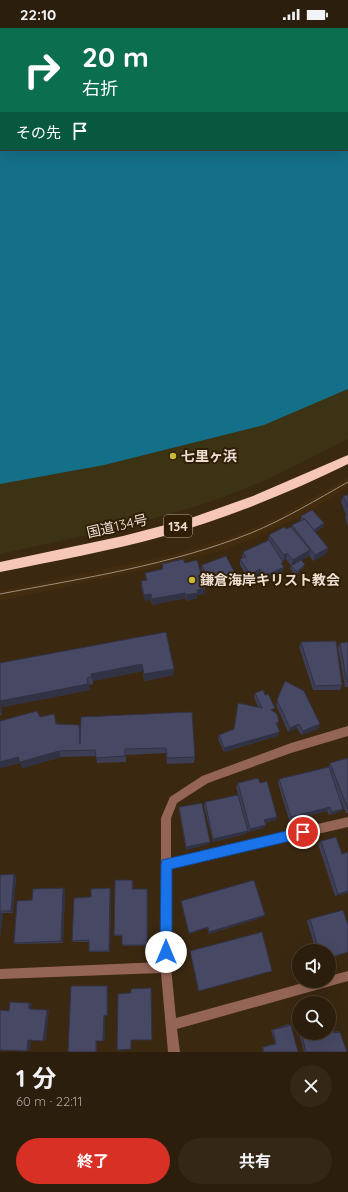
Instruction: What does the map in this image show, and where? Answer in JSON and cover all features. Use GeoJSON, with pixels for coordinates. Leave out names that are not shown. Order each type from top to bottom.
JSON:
{"type":"FeatureCollection","features":[{"type":"Feature","properties":{"kind":"highway","name":"国道134号"},"geometry":{"type":"LineString","coordinates":[[0,567],[163,531],[274,493],[348,458]]}},
{"type":"Feature","properties":{"kind":"street"},"geometry":{"type":"LineString","coordinates":[[174,1052],[166,967],[166,818],[173,800],[205,779],[291,748],[348,731]]}},
{"type":"Feature","properties":{"kind":"street"},"geometry":{"type":"LineString","coordinates":[[166,864],[348,822]]}},
{"type":"Feature","properties":{"kind":"street"},"geometry":{"type":"LineString","coordinates":[[0,974],[166,967]]}},
{"type":"Feature","properties":{"kind":"street"},"geometry":{"type":"LineString","coordinates":[[172,1025],[348,976]]}},
{"type":"Feature","properties":{"kind":"shaded area"},"geometry":{"type":"Polygon","coordinates":[[[348,477],[348,488],[297,518],[253,539],[180,562],[0,601],[0,591],[174,554],[249,530],[292,509],[348,477]]]}},
{"type":"Feature","properties":{"kind":"sand","name":"七里ヶ浜"},"geometry":{"type":"Polygon","coordinates":[[[348,367],[348,439],[263,481],[200,505],[134,524],[0,554],[0,463],[348,367]]]}},
{"type":"Feature","properties":{"kind":"water"},"geometry":{"type":"Polygon","coordinates":[[[0,150],[348,150],[348,389],[264,425],[104,465],[0,484],[0,150]]]}},
{"type":"Feature","properties":{"kind":"building"},"geometry":{"type":"Polygon","coordinates":[[[348,495],[348,507],[343,496],[348,495]]]}},
{"type":"Feature","properties":{"kind":"building"},"geometry":{"type":"Polygon","coordinates":[[[312,510],[324,523],[314,530],[301,516],[312,510]]]}},
{"type":"Feature","properties":{"kind":"building"},"geometry":{"type":"Polygon","coordinates":[[[305,519],[328,548],[315,555],[292,525],[305,519]]]}},
{"type":"Feature","properties":{"kind":"building"},"geometry":{"type":"Polygon","coordinates":[[[284,527],[286,529],[291,527],[310,550],[293,560],[287,553],[284,555],[269,535],[284,527]]]}},
{"type":"Feature","properties":{"kind":"building"},"geometry":{"type":"Polygon","coordinates":[[[269,540],[283,562],[281,563],[284,567],[265,576],[260,569],[250,574],[240,559],[246,557],[243,552],[269,540]]]}},
{"type":"Feature","properties":{"kind":"building"},"geometry":{"type":"Polygon","coordinates":[[[226,556],[235,573],[210,582],[202,565],[226,556]]]}},
{"type":"Feature","properties":{"kind":"building"},"geometry":{"type":"Polygon","coordinates":[[[183,559],[185,563],[197,560],[205,588],[197,590],[198,593],[186,595],[185,593],[152,599],[151,594],[144,595],[141,581],[147,580],[145,573],[163,569],[162,564],[183,559]]]}},
{"type":"Feature","properties":{"kind":"building"},"geometry":{"type":"Polygon","coordinates":[[[301,560],[305,564],[297,572],[291,566],[301,560]]]}},
{"type":"Feature","properties":{"kind":"building"},"geometry":{"type":"Polygon","coordinates":[[[166,632],[174,669],[144,674],[142,664],[91,674],[92,677],[87,678],[88,684],[0,701],[0,663],[166,632]]]}},
{"type":"Feature","properties":{"kind":"building"},"geometry":{"type":"Polygon","coordinates":[[[336,641],[342,685],[315,686],[301,642],[336,641]]]}},
{"type":"Feature","properties":{"kind":"building"},"geometry":{"type":"Polygon","coordinates":[[[348,642],[348,682],[347,682],[340,643],[348,642]]]}},
{"type":"Feature","properties":{"kind":"building"},"geometry":{"type":"Polygon","coordinates":[[[285,681],[304,691],[320,724],[303,731],[299,724],[290,728],[277,700],[285,681]]]}},
{"type":"Feature","properties":{"kind":"building"},"geometry":{"type":"Polygon","coordinates":[[[263,690],[265,695],[268,694],[275,708],[271,710],[277,714],[279,721],[276,723],[280,732],[224,748],[219,735],[234,729],[238,703],[262,708],[255,693],[263,690]]]}},
{"type":"Feature","properties":{"kind":"building"},"geometry":{"type":"Polygon","coordinates":[[[37,711],[40,717],[54,714],[56,724],[79,725],[80,744],[81,717],[192,712],[195,757],[167,758],[166,748],[125,749],[125,756],[96,758],[95,750],[59,751],[20,762],[18,757],[0,762],[0,721],[37,711]]]}},
{"type":"Feature","properties":{"kind":"building"},"geometry":{"type":"Polygon","coordinates":[[[348,758],[348,809],[330,763],[348,758]]]}},
{"type":"Feature","properties":{"kind":"building"},"geometry":{"type":"Polygon","coordinates":[[[329,767],[343,809],[332,812],[330,807],[291,817],[279,779],[329,767]]]}},
{"type":"Feature","properties":{"kind":"building"},"geometry":{"type":"Polygon","coordinates":[[[258,778],[260,783],[267,781],[277,817],[264,820],[266,825],[250,829],[238,783],[258,778]]]}},
{"type":"Feature","properties":{"kind":"building"},"geometry":{"type":"Polygon","coordinates":[[[238,795],[248,831],[213,839],[205,802],[238,795]]]}},
{"type":"Feature","properties":{"kind":"building"},"geometry":{"type":"Polygon","coordinates":[[[202,803],[210,842],[186,847],[179,807],[202,803]]]}},
{"type":"Feature","properties":{"kind":"building"},"geometry":{"type":"Polygon","coordinates":[[[336,837],[342,854],[348,852],[348,891],[338,894],[321,841],[336,837]]]}},
{"type":"Feature","properties":{"kind":"building"},"geometry":{"type":"Polygon","coordinates":[[[14,874],[11,911],[0,911],[0,875],[14,874]]]}},
{"type":"Feature","properties":{"kind":"building"},"geometry":{"type":"Polygon","coordinates":[[[115,880],[132,880],[132,889],[147,889],[147,945],[122,945],[122,935],[114,935],[115,880]]]}},
{"type":"Feature","properties":{"kind":"building"},"geometry":{"type":"Polygon","coordinates":[[[254,880],[265,915],[209,932],[208,927],[189,933],[181,901],[254,880]]]}},
{"type":"Feature","properties":{"kind":"building"},"geometry":{"type":"Polygon","coordinates":[[[63,888],[61,941],[14,943],[17,901],[32,900],[33,889],[63,888]]]}},
{"type":"Feature","properties":{"kind":"building"},"geometry":{"type":"Polygon","coordinates":[[[110,888],[109,951],[89,951],[89,940],[72,941],[74,898],[91,897],[91,889],[110,888]]]}},
{"type":"Feature","properties":{"kind":"building"},"geometry":{"type":"Polygon","coordinates":[[[343,910],[348,925],[348,952],[336,956],[336,944],[317,944],[310,919],[343,910]]]}},
{"type":"Feature","properties":{"kind":"building"},"geometry":{"type":"Polygon","coordinates":[[[262,932],[272,971],[199,991],[190,951],[262,932]]]}},
{"type":"Feature","properties":{"kind":"building"},"geometry":{"type":"Polygon","coordinates":[[[71,986],[107,986],[107,1016],[104,1015],[103,1041],[96,1041],[96,1052],[68,1052],[71,986]]]}},
{"type":"Feature","properties":{"kind":"building"},"geometry":{"type":"Polygon","coordinates":[[[151,988],[152,1040],[131,1040],[131,1049],[117,1050],[118,994],[131,993],[131,989],[151,988]]]}},
{"type":"Feature","properties":{"kind":"building"},"geometry":{"type":"Polygon","coordinates":[[[10,1002],[29,1003],[29,1009],[47,1010],[43,1041],[28,1040],[27,1051],[0,1050],[0,1010],[9,1011],[10,1002]]]}},
{"type":"Feature","properties":{"kind":"building"},"geometry":{"type":"Polygon","coordinates":[[[291,1025],[292,1040],[295,1040],[298,1052],[264,1052],[263,1047],[276,1044],[273,1030],[291,1025]]]}},
{"type":"Feature","properties":{"kind":"building"},"geometry":{"type":"Polygon","coordinates":[[[340,1032],[347,1052],[306,1052],[303,1040],[336,1040],[336,1033],[340,1032]]]}},
{"type":"Feature","properties":{"kind":"tram line"},"geometry":{"type":"LineString","coordinates":[[0,594],[127,570],[190,554],[251,533],[276,522],[348,482]]}},
{"type":"Feature","properties":{"kind":"place","name":"七里ヶ浜"},"geometry":{"type":"Point","coordinates":[173,456]}},
{"type":"Feature","properties":{"kind":"place","name":"鎌倉海岸キリスト教会"},"geometry":{"type":"Point","coordinates":[192,580]}},
{"type":"Feature","properties":{"kind":"route"},"geometry":{"type":"LineString","coordinates":[[166,952],[166,864],[303,832]]}}]}
